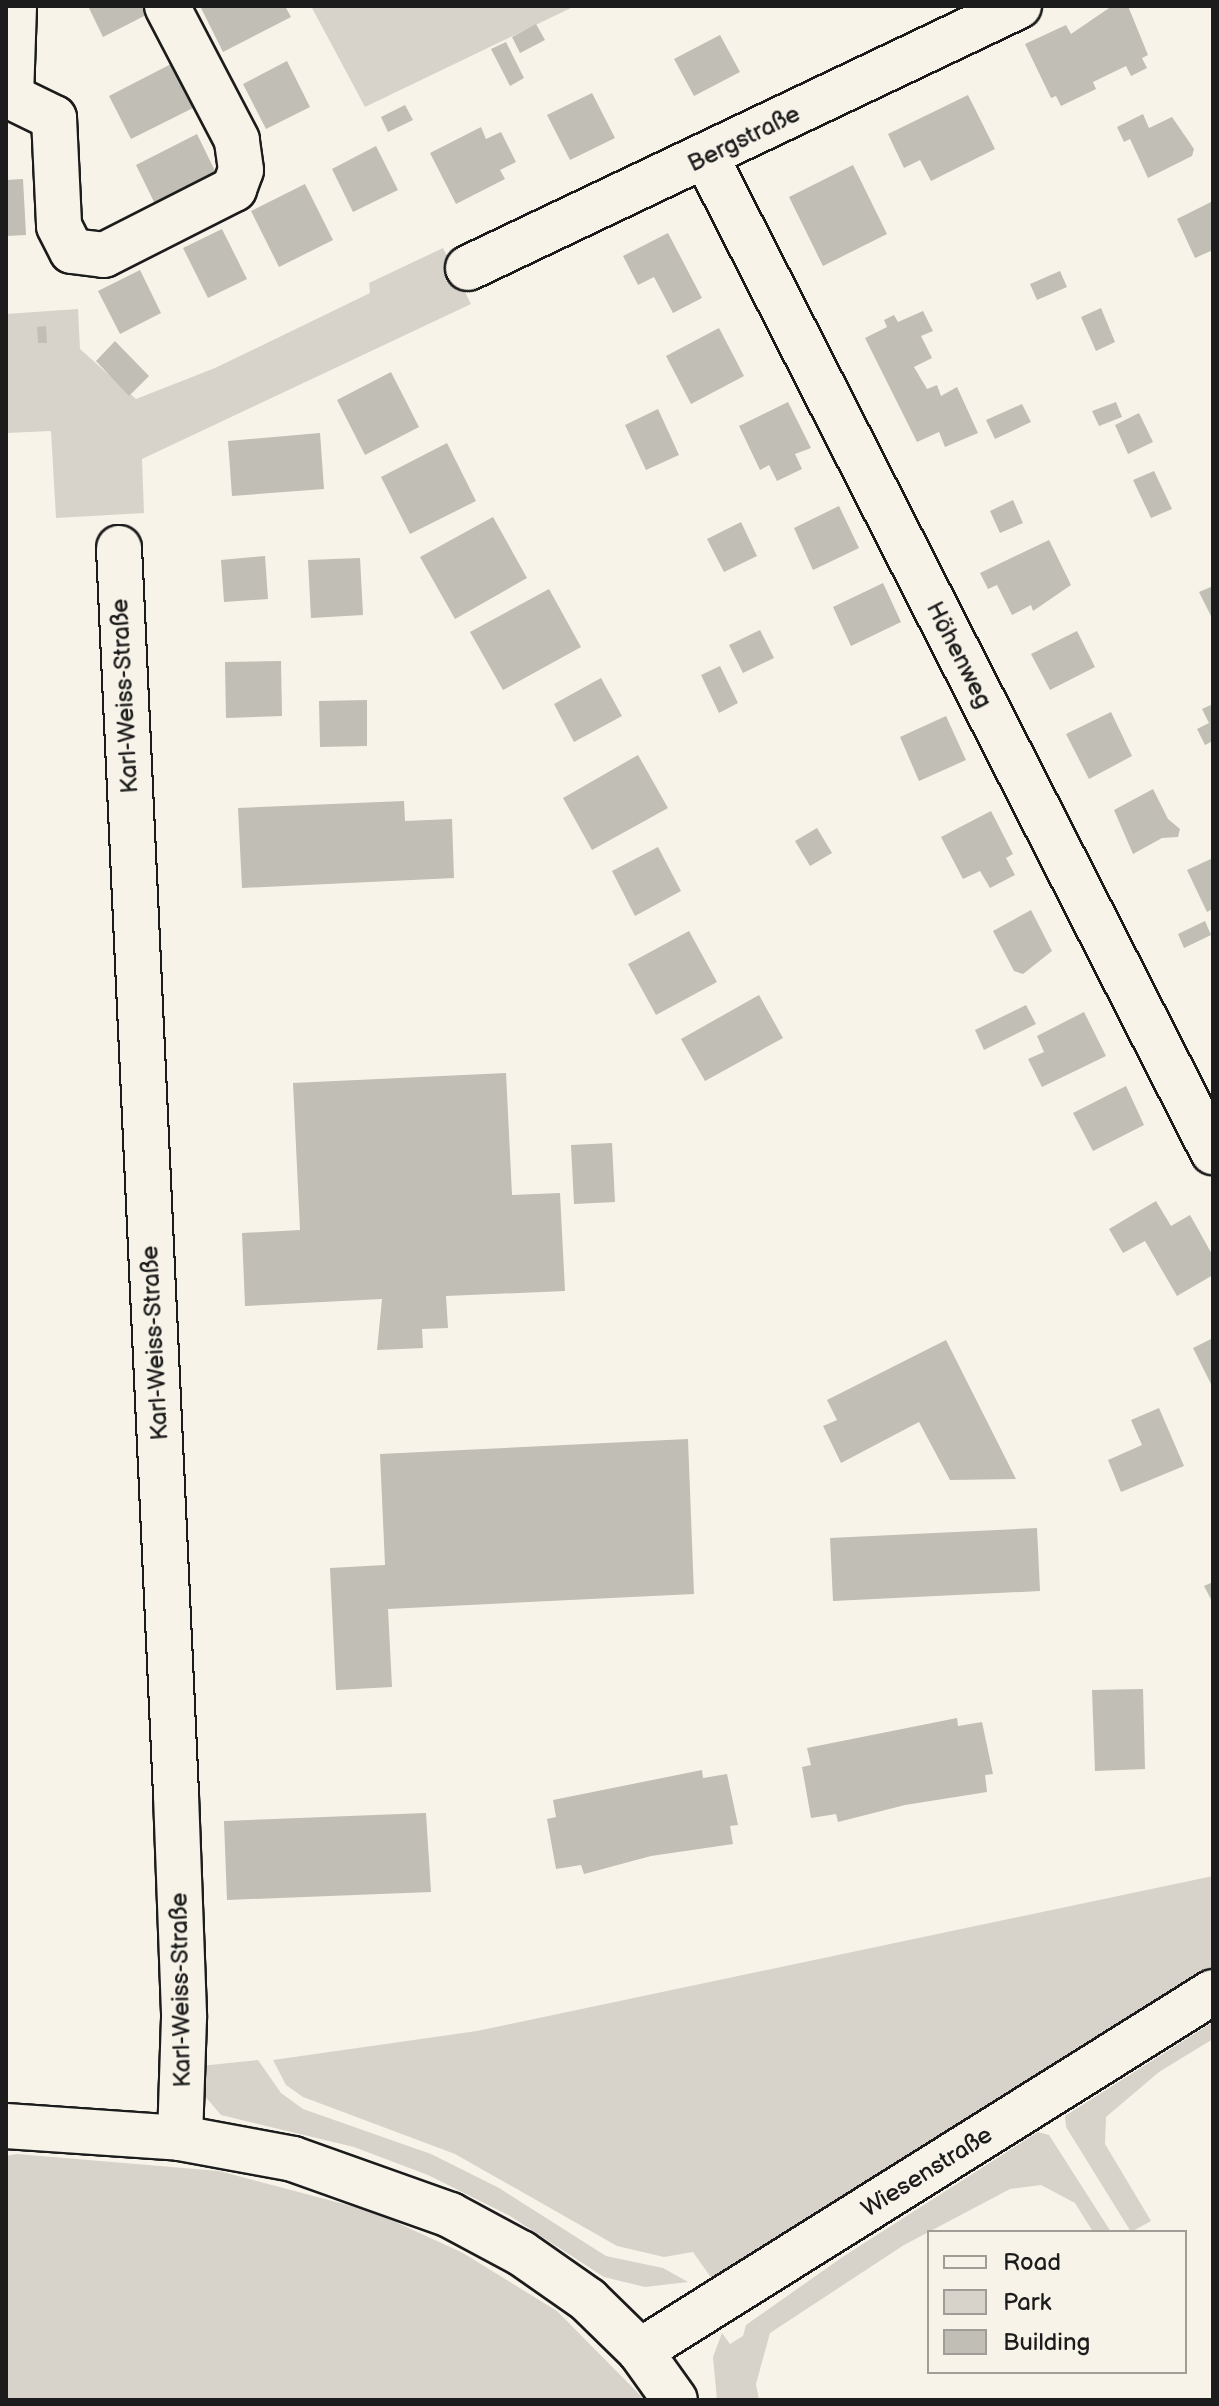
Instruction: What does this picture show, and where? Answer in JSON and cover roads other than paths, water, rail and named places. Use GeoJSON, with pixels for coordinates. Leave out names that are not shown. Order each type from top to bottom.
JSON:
{"type":"FeatureCollection","features":[{"type":"Feature","properties":{"kind":"street"},"geometry":{"type":"LineString","coordinates":[[14,6],[8,99],[54,118],[59,226],[72,251],[104,255],[234,189],[241,170],[237,140],[167,6]]}},
{"type":"Feature","properties":{"kind":"street","name":"Bergstraße"},"geometry":{"type":"LineString","coordinates":[[468,268],[1019,6]]}},
{"type":"Feature","properties":{"kind":"street","name":"Höhenweg"},"geometry":{"type":"LineString","coordinates":[[706,157],[1213,1152]]}},
{"type":"Feature","properties":{"kind":"street","name":"Karl-Weiss-Straße"},"geometry":{"type":"LineString","coordinates":[[119,548],[176,1795],[184,2018],[180,2138]]}},
{"type":"Feature","properties":{"kind":"street","name":"Wiesenstraße"},"geometry":{"type":"LineString","coordinates":[[640,2351],[1213,1992]]}},
{"type":"Feature","properties":{"kind":"street"},"geometry":{"type":"LineString","coordinates":[[6,2126],[180,2138],[293,2159],[450,2215],[521,2253],[588,2300],[640,2351],[675,2400]]}}]}
